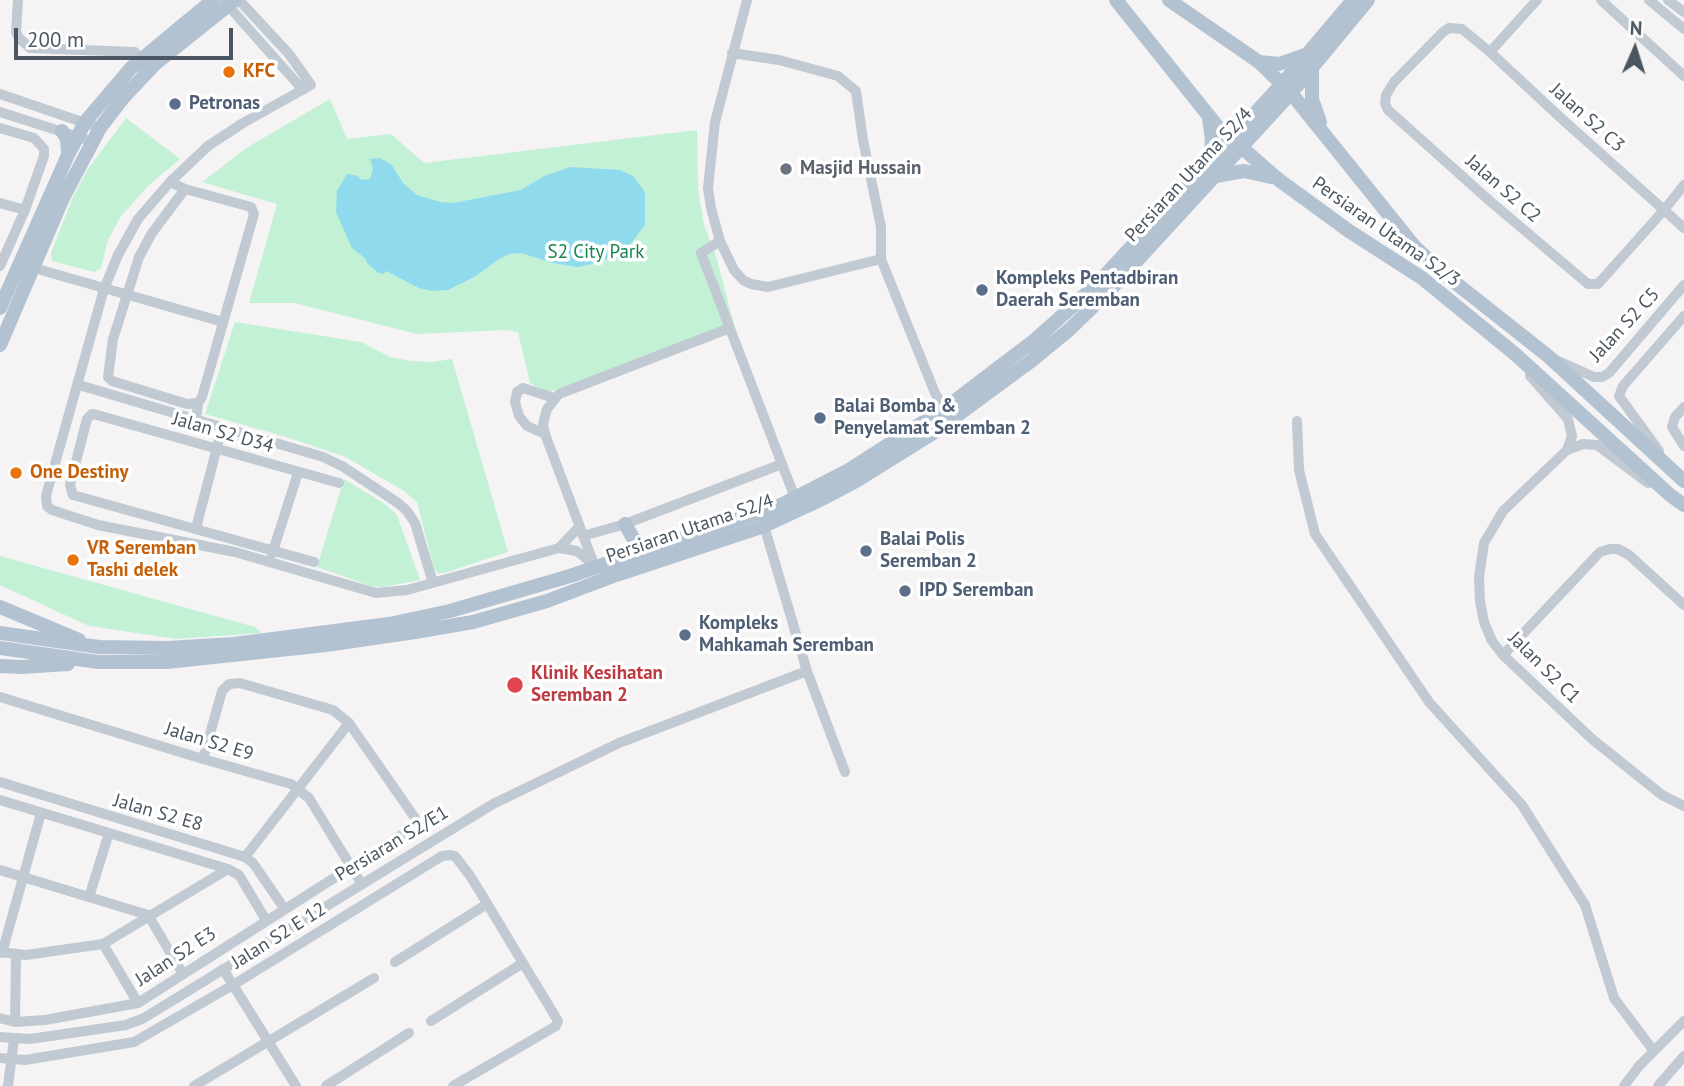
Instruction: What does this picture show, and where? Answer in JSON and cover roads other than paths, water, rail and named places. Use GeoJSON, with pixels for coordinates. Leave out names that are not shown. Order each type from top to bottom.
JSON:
{"type":"FeatureCollection","features":[{"type":"Feature","properties":{"kind":"main road"},"geometry":{"type":"LineString","coordinates":[[0,308],[26,266],[89,135],[85,122],[131,68],[213,0]]}},
{"type":"Feature","properties":{"kind":"main road","name":"Persiaran Utama S2/3"},"geometry":{"type":"LineString","coordinates":[[1116,0],[1209,119],[1279,180],[1349,231],[1422,278],[1515,354],[1684,505]]}},
{"type":"Feature","properties":{"kind":"main road","name":"Persiaran Utama S2/3"},"geometry":{"type":"LineString","coordinates":[[1169,0],[1259,62],[1323,131],[1414,246],[1443,273],[1548,356],[1684,481]]}},
{"type":"Feature","properties":{"kind":"main road","name":"Persiaran Utama S2/4"},"geometry":{"type":"LineString","coordinates":[[1286,89],[1308,54],[1353,0]]}},
{"type":"Feature","properties":{"kind":"main road","name":"Persiaran Utama S2/4"},"geometry":{"type":"LineString","coordinates":[[1,641],[167,662],[326,645],[415,632],[473,622],[547,601],[762,519],[852,476],[947,415],[1070,329],[1111,289],[1212,177],[1236,143],[1286,89],[1312,69],[1368,0]]}},
{"type":"Feature","properties":{"kind":"main road"},"geometry":{"type":"LineString","coordinates":[[0,345],[26,266],[68,155],[156,63],[231,1]]}},
{"type":"Feature","properties":{"kind":"main road"},"geometry":{"type":"LineString","coordinates":[[1259,62],[1279,64],[1308,54]]}},
{"type":"Feature","properties":{"kind":"main road"},"geometry":{"type":"LineString","coordinates":[[1312,69],[1312,99],[1323,131]]}},
{"type":"Feature","properties":{"kind":"main road"},"geometry":{"type":"LineString","coordinates":[[1209,119],[1212,139],[1210,161]]}},
{"type":"Feature","properties":{"kind":"main road"},"geometry":{"type":"LineString","coordinates":[[62,131],[68,155]]}},
{"type":"Feature","properties":{"kind":"main road","name":"Persiaran Utama S2/4"},"geometry":{"type":"LineString","coordinates":[[947,415],[1096,285],[1210,161],[1236,143]]}},
{"type":"Feature","properties":{"kind":"main road"},"geometry":{"type":"LineString","coordinates":[[1212,177],[1244,171],[1279,180]]}},
{"type":"Feature","properties":{"kind":"main road","name":"Persiaran Utama S2/4"},"geometry":{"type":"LineString","coordinates":[[98,654],[234,644],[389,624],[450,611],[647,548],[762,519],[795,498],[852,476]]}},
{"type":"Feature","properties":{"kind":"main road"},"geometry":{"type":"LineString","coordinates":[[625,524],[633,538],[647,548]]}},
{"type":"Feature","properties":{"kind":"main road"},"geometry":{"type":"LineString","coordinates":[[594,567],[616,575]]}},
{"type":"Feature","properties":{"kind":"main road"},"geometry":{"type":"LineString","coordinates":[[0,607],[98,654]]}},
{"type":"Feature","properties":{"kind":"main road"},"geometry":{"type":"LineString","coordinates":[[2,669],[98,654]]}},
{"type":"Feature","properties":{"kind":"street"},"geometry":{"type":"LineString","coordinates":[[18,0],[16,32],[30,48],[135,52]]}},
{"type":"Feature","properties":{"kind":"street"},"geometry":{"type":"LineString","coordinates":[[747,0],[712,137],[708,188],[720,242],[734,270],[743,280],[758,287],[784,284],[881,259]]}},
{"type":"Feature","properties":{"kind":"street"},"geometry":{"type":"LineString","coordinates":[[1490,52],[1537,0]]}},
{"type":"Feature","properties":{"kind":"street"},"geometry":{"type":"LineString","coordinates":[[1601,0],[1684,76]]}},
{"type":"Feature","properties":{"kind":"street"},"geometry":{"type":"LineString","coordinates":[[1649,0],[1684,29]]}},
{"type":"Feature","properties":{"kind":"street"},"geometry":{"type":"LineString","coordinates":[[1668,0],[1684,12]]}},
{"type":"Feature","properties":{"kind":"street"},"geometry":{"type":"LineString","coordinates":[[231,1],[307,88],[225,134],[192,160],[138,219],[118,255],[104,289],[47,496],[47,506],[52,510],[119,529],[269,561],[376,593],[407,590],[559,548],[581,531],[625,524],[782,464]]}},
{"type":"Feature","properties":{"kind":"street","name":"Jalan S2 C2"},"geometry":{"type":"LineString","coordinates":[[1468,33],[1456,27],[1443,32],[1394,82],[1386,95],[1388,110],[1588,284],[1598,284],[1684,185]]}},
{"type":"Feature","properties":{"kind":"street","name":"Jalan S2 C3"},"geometry":{"type":"LineString","coordinates":[[1468,33],[1684,228]]}},
{"type":"Feature","properties":{"kind":"street"},"geometry":{"type":"LineString","coordinates":[[732,53],[779,60],[838,76],[856,91],[881,227],[881,259],[947,415]]}},
{"type":"Feature","properties":{"kind":"street"},"geometry":{"type":"LineString","coordinates":[[0,94],[85,122]]}},
{"type":"Feature","properties":{"kind":"street"},"geometry":{"type":"LineString","coordinates":[[0,112],[62,131],[89,135]]}},
{"type":"Feature","properties":{"kind":"street"},"geometry":{"type":"LineString","coordinates":[[0,128],[34,138],[44,149],[25,210],[0,266]]}},
{"type":"Feature","properties":{"kind":"street"},"geometry":{"type":"LineString","coordinates":[[170,182],[254,210],[202,397],[198,403],[197,420]]}},
{"type":"Feature","properties":{"kind":"street"},"geometry":{"type":"LineString","coordinates":[[185,189],[144,246],[134,270],[113,339],[108,377],[113,381],[187,404],[198,403]]}},
{"type":"Feature","properties":{"kind":"street"},"geometry":{"type":"LineString","coordinates":[[0,203],[25,210]]}},
{"type":"Feature","properties":{"kind":"street"},"geometry":{"type":"LineString","coordinates":[[720,242],[701,253],[795,498]]}},
{"type":"Feature","properties":{"kind":"street"},"geometry":{"type":"LineString","coordinates":[[26,266],[223,322]]}},
{"type":"Feature","properties":{"kind":"street","name":"Jalan S2 C5"},"geometry":{"type":"LineString","coordinates":[[1548,356],[1594,377],[1602,377],[1609,373],[1684,285]]}},
{"type":"Feature","properties":{"kind":"street","name":"Jalan S2 C5"},"geometry":{"type":"LineString","coordinates":[[1671,467],[1619,396],[1623,386],[1684,316]]}},
{"type":"Feature","properties":{"kind":"street"},"geometry":{"type":"LineString","coordinates":[[594,567],[545,434],[543,424],[547,410],[554,398],[730,328]]}},
{"type":"Feature","properties":{"kind":"street"},"geometry":{"type":"LineString","coordinates":[[1515,354],[1568,419],[1573,436],[1567,450]]}},
{"type":"Feature","properties":{"kind":"street"},"geometry":{"type":"LineString","coordinates":[[79,385],[323,457],[342,466],[398,502],[415,523],[433,583]]}},
{"type":"Feature","properties":{"kind":"street"},"geometry":{"type":"LineString","coordinates":[[545,434],[527,426],[519,416],[517,392],[523,388],[554,398]]}},
{"type":"Feature","properties":{"kind":"street"},"geometry":{"type":"LineString","coordinates":[[1684,407],[1675,417],[1672,427],[1684,446]]}},
{"type":"Feature","properties":{"kind":"street","name":"Jalan S2 D34"},"geometry":{"type":"LineString","coordinates":[[125,509],[73,495],[70,485],[87,419],[92,414],[339,483]]}},
{"type":"Feature","properties":{"kind":"street"},"geometry":{"type":"LineString","coordinates":[[1297,421],[1299,470],[1315,534],[1429,702],[1522,804],[1585,905],[1614,998],[1653,1050]]}},
{"type":"Feature","properties":{"kind":"street"},"geometry":{"type":"LineString","coordinates":[[196,528],[222,428]]}},
{"type":"Feature","properties":{"kind":"street"},"geometry":{"type":"LineString","coordinates":[[1567,450],[1583,444],[1597,445],[1655,488],[1670,495]]}},
{"type":"Feature","properties":{"kind":"street","name":"Jalan S2 C1"},"geometry":{"type":"LineString","coordinates":[[1567,450],[1503,512],[1484,543],[1480,559],[1479,601],[1484,622],[1492,641],[1503,654],[1592,739],[1662,795],[1684,806]]}},
{"type":"Feature","properties":{"kind":"street"},"geometry":{"type":"LineString","coordinates":[[269,561],[298,473]]}},
{"type":"Feature","properties":{"kind":"street"},"geometry":{"type":"LineString","coordinates":[[119,529],[125,509],[314,562]]}},
{"type":"Feature","properties":{"kind":"street"},"geometry":{"type":"LineString","coordinates":[[762,519],[807,671],[845,772]]}},
{"type":"Feature","properties":{"kind":"street"},"geometry":{"type":"LineString","coordinates":[[559,548],[580,552],[594,567]]}},
{"type":"Feature","properties":{"kind":"street"},"geometry":{"type":"LineString","coordinates":[[1503,654],[1600,552],[1610,549],[1618,549],[1629,555],[1684,604]]}},
{"type":"Feature","properties":{"kind":"street","name":"Persiaran S2/E1"},"geometry":{"type":"LineString","coordinates":[[0,1037],[14,1039],[126,1025],[144,1018],[493,804],[619,743],[807,671]]}},
{"type":"Feature","properties":{"kind":"street"},"geometry":{"type":"LineString","coordinates":[[203,760],[222,691],[229,684],[240,683],[333,710],[349,723],[245,857],[253,863],[284,908]]}},
{"type":"Feature","properties":{"kind":"street","name":"Jalan S2 E9"},"geometry":{"type":"LineString","coordinates":[[0,697],[298,788]]}},
{"type":"Feature","properties":{"kind":"street","name":"Jalan S2 E3"},"geometry":{"type":"LineString","coordinates":[[0,1018],[15,1022],[45,1020],[138,1003],[414,827],[415,818],[349,723]]}},
{"type":"Feature","properties":{"kind":"street","name":"Jalan S2 E8"},"geometry":{"type":"LineString","coordinates":[[0,782],[245,857]]}},
{"type":"Feature","properties":{"kind":"street"},"geometry":{"type":"LineString","coordinates":[[298,788],[309,797],[361,883]]}},
{"type":"Feature","properties":{"kind":"street"},"geometry":{"type":"LineString","coordinates":[[0,800],[228,869],[239,875],[266,920]]}},
{"type":"Feature","properties":{"kind":"street"},"geometry":{"type":"LineString","coordinates":[[41,813],[25,878],[1,952],[16,956],[103,944],[228,869]]}},
{"type":"Feature","properties":{"kind":"street"},"geometry":{"type":"LineString","coordinates":[[89,897],[108,833]]}},
{"type":"Feature","properties":{"kind":"street","name":"Jalan S2 E 12"},"geometry":{"type":"LineString","coordinates":[[6,1059],[134,1042],[233,985],[442,856],[455,856],[487,904]]}},
{"type":"Feature","properties":{"kind":"street"},"geometry":{"type":"LineString","coordinates":[[0,870],[148,915],[183,974]]}},
{"type":"Feature","properties":{"kind":"street"},"geometry":{"type":"LineString","coordinates":[[395,962],[487,904],[558,1021],[556,1026],[453,1086]]}},
{"type":"Feature","properties":{"kind":"street"},"geometry":{"type":"LineString","coordinates":[[103,944],[138,1003]]}},
{"type":"Feature","properties":{"kind":"street"},"geometry":{"type":"LineString","coordinates":[[15,1022],[16,956]]}},
{"type":"Feature","properties":{"kind":"street"},"geometry":{"type":"LineString","coordinates":[[432,1021],[523,963]]}},
{"type":"Feature","properties":{"kind":"street"},"geometry":{"type":"LineString","coordinates":[[223,970],[296,1086]]}},
{"type":"Feature","properties":{"kind":"street"},"geometry":{"type":"LineString","coordinates":[[194,1086],[374,978]]}},
{"type":"Feature","properties":{"kind":"street"},"geometry":{"type":"LineString","coordinates":[[1626,1083],[1653,1050],[1684,1021]]}},
{"type":"Feature","properties":{"kind":"street"},"geometry":{"type":"LineString","coordinates":[[326,1086],[409,1033]]}},
{"type":"Feature","properties":{"kind":"street"},"geometry":{"type":"LineString","coordinates":[[8,1086],[6,1059],[14,1039]]}},
{"type":"Feature","properties":{"kind":"street"},"geometry":{"type":"LineString","coordinates":[[1658,1086],[1684,1056]]}},
{"type":"Feature","properties":{"kind":"water"},"geometry":{"type":"Polygon","coordinates":[[[380,158],[392,165],[403,183],[417,195],[453,203],[521,190],[544,176],[570,167],[620,170],[633,176],[645,192],[645,225],[629,246],[611,257],[588,265],[577,267],[521,253],[510,254],[448,290],[431,291],[419,288],[386,271],[383,274],[377,272],[366,262],[366,259],[352,248],[336,212],[337,191],[347,174],[358,176],[361,180],[370,179],[373,168],[370,159],[380,158]]]}},
{"type":"Feature","properties":{"kind":"place","name":"KFC"},"geometry":{"type":"Point","coordinates":[229,72]}},
{"type":"Feature","properties":{"kind":"place","name":"Petronas"},"geometry":{"type":"Point","coordinates":[175,104]}},
{"type":"Feature","properties":{"kind":"place","name":"Masjid Hussain"},"geometry":{"type":"Point","coordinates":[786,169]}},
{"type":"Feature","properties":{"kind":"place","name":"Kompleks Pentadbiran Daerah Seremban"},"geometry":{"type":"Point","coordinates":[982,290]}},
{"type":"Feature","properties":{"kind":"place","name":"Balai Bomba & Penyelamat Seremban 2"},"geometry":{"type":"Point","coordinates":[820,418]}},
{"type":"Feature","properties":{"kind":"place","name":"One Destiny"},"geometry":{"type":"Point","coordinates":[16,473]}},
{"type":"Feature","properties":{"kind":"place","name":"Balai Polis Seremban 2"},"geometry":{"type":"Point","coordinates":[866,551]}},
{"type":"Feature","properties":{"kind":"place","name":"VR Seremban Tashi delek"},"geometry":{"type":"Point","coordinates":[73,560]}},
{"type":"Feature","properties":{"kind":"place","name":"IPD Seremban"},"geometry":{"type":"Point","coordinates":[905,591]}},
{"type":"Feature","properties":{"kind":"place","name":"Kompleks Mahkamah Seremban"},"geometry":{"type":"Point","coordinates":[685,635]}},
{"type":"Feature","properties":{"kind":"place","name":"Klinik Kesihatan Seremban 2"},"geometry":{"type":"Point","coordinates":[515,685]}},
{"type":"Feature","properties":{"kind":"park label","name":"S2 City Park"},"geometry":{"type":"Point","coordinates":[596,253]}}]}
